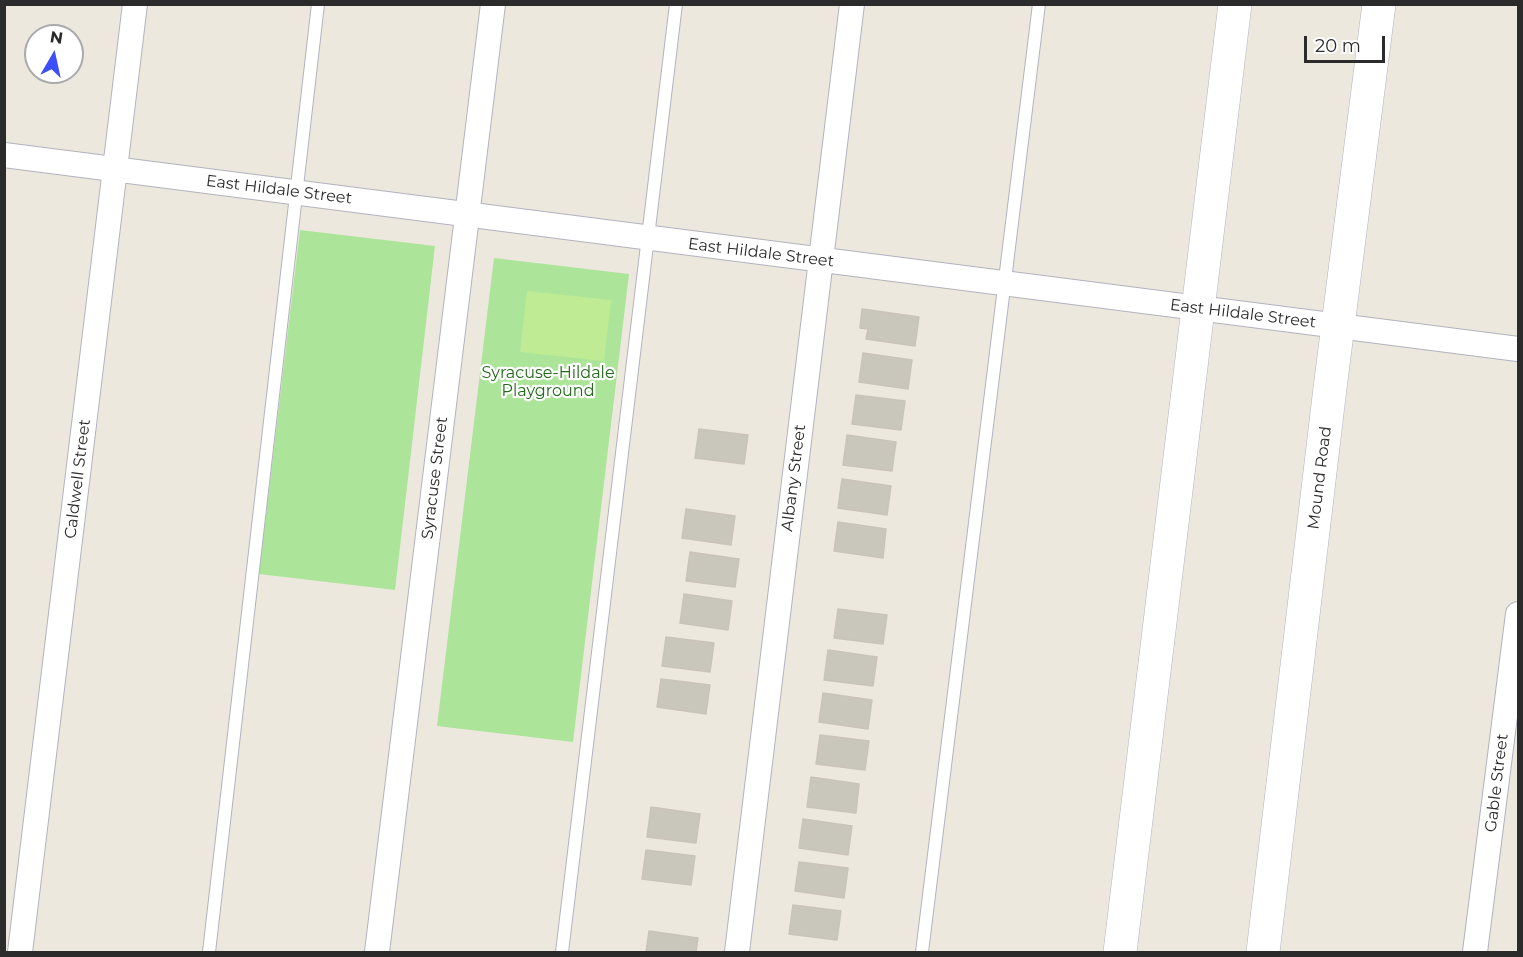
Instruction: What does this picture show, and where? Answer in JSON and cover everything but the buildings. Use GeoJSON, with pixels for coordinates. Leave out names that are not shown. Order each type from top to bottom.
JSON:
{"type":"FeatureCollection","features":[{"type":"Feature","properties":{"kind":"main road"},"geometry":{"type":"LineString","coordinates":[[1120,952],[1235,4]]}},
{"type":"Feature","properties":{"kind":"main road","name":"Mound Road"},"geometry":{"type":"LineString","coordinates":[[1263,952],[1379,4]]}},
{"type":"Feature","properties":{"kind":"street","name":"Caldwell Street"},"geometry":{"type":"LineString","coordinates":[[20,952],[135,4]]}},
{"type":"Feature","properties":{"kind":"street","name":"Syracuse Street"},"geometry":{"type":"LineString","coordinates":[[377,952],[493,4]]}},
{"type":"Feature","properties":{"kind":"street","name":"Albany Street"},"geometry":{"type":"LineString","coordinates":[[737,952],[852,4]]}},
{"type":"Feature","properties":{"kind":"street","name":"East Hildale Street"},"geometry":{"type":"LineString","coordinates":[[4,155],[1518,349]]}},
{"type":"Feature","properties":{"kind":"street","name":"Gable Street"},"geometry":{"type":"LineString","coordinates":[[1475,952],[1518,614]]}},
{"type":"Feature","properties":{"kind":"lane"},"geometry":{"type":"LineString","coordinates":[[209,952],[318,4]]}},
{"type":"Feature","properties":{"kind":"lane"},"geometry":{"type":"LineString","coordinates":[[562,952],[646,238],[676,4]]}},
{"type":"Feature","properties":{"kind":"lane"},"geometry":{"type":"LineString","coordinates":[[922,952],[1039,4]]}},
{"type":"Feature","properties":{"kind":"green space"},"geometry":{"type":"Polygon","coordinates":[[[300,230],[435,246],[395,590],[259,574],[300,230]]]}},
{"type":"Feature","properties":{"kind":"green space","name":"Syracuse-Hildale Playground"},"geometry":{"type":"Polygon","coordinates":[[[494,258],[629,274],[573,742],[437,726],[494,258]]]}},
{"type":"Feature","properties":{"kind":"green space"},"geometry":{"type":"Polygon","coordinates":[[[527,291],[611,300],[604,361],[520,352],[527,291]]]}}]}
